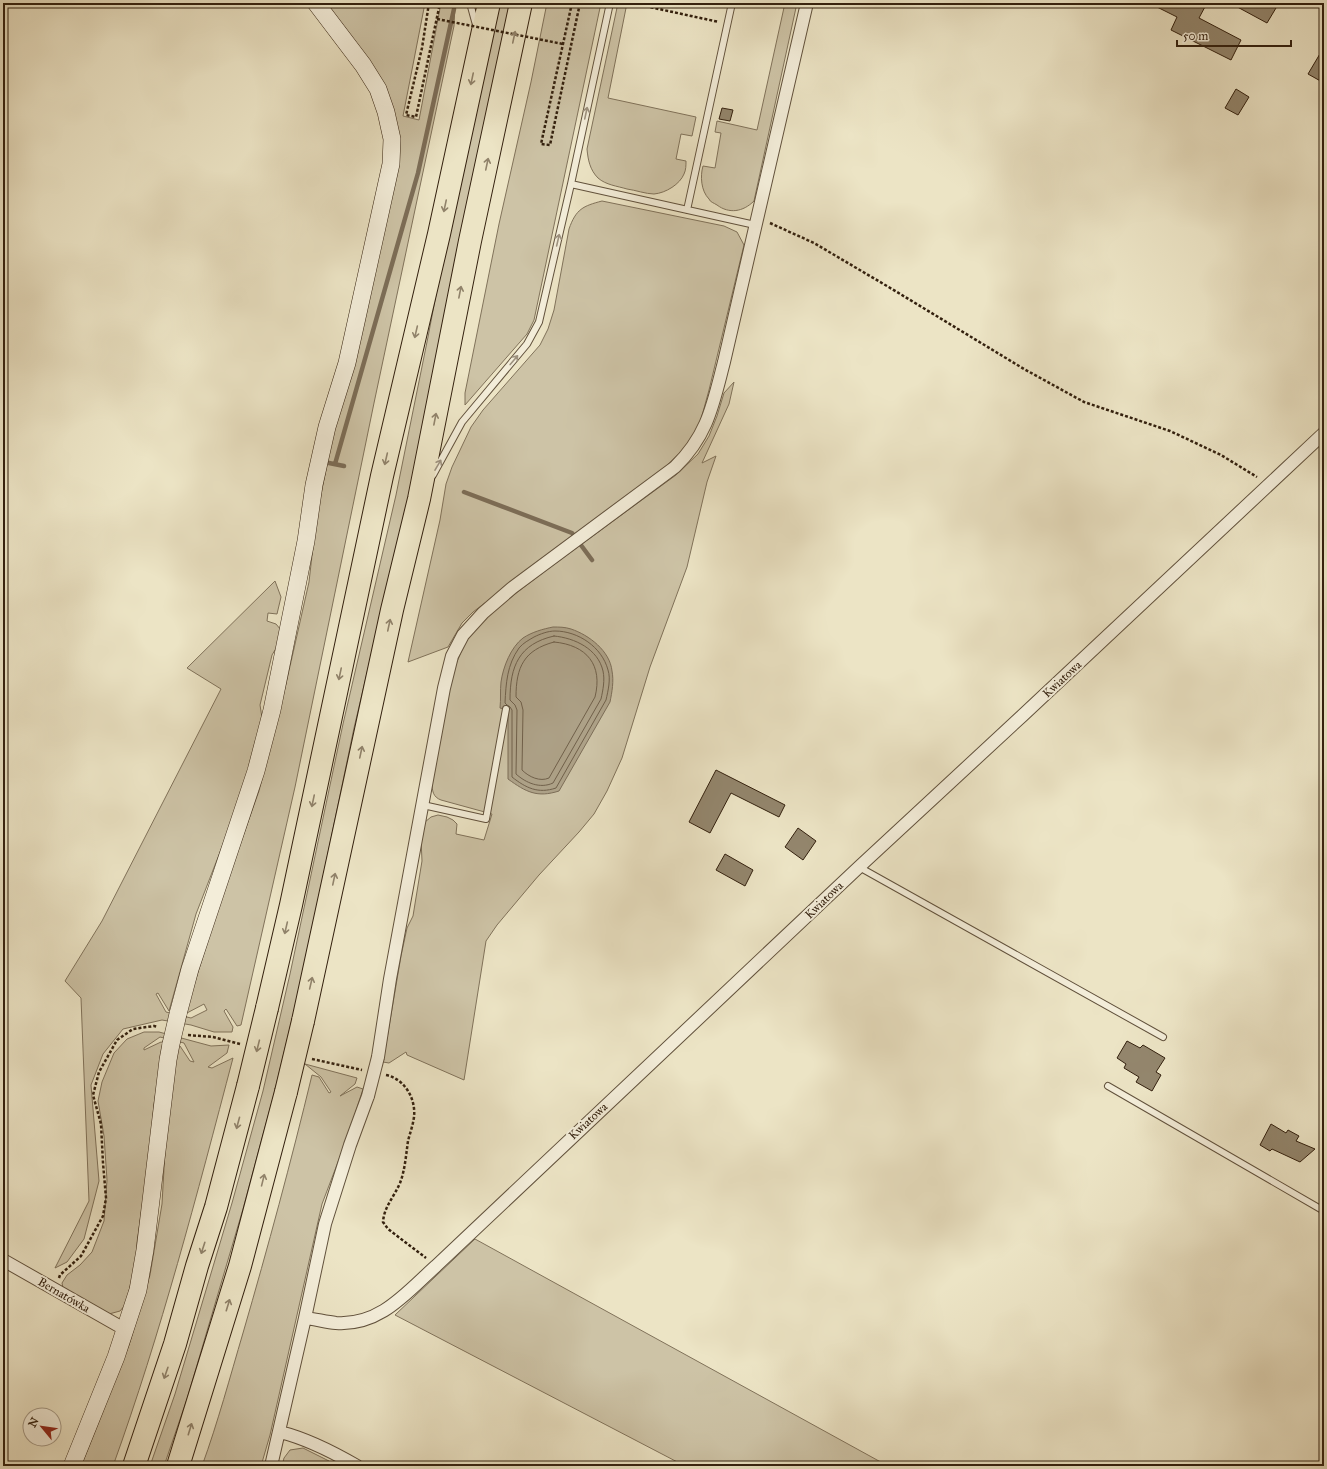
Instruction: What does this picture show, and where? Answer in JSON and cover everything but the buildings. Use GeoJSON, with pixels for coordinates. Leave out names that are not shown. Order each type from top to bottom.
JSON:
{"type":"FeatureCollection","features":[{"type":"Feature","properties":{"kind":"highway"},"geometry":{"type":"LineString","coordinates":[[134,1466],[175,1344],[197,1266],[216,1208],[268,1008],[381,484],[439,234],[489,3]]}},
{"type":"Feature","properties":{"kind":"highway"},"geometry":{"type":"LineString","coordinates":[[178,1466],[240,1266],[286,1092],[303,1021],[392,610],[419,498],[470,241],[521,3]]}},
{"type":"Feature","properties":{"kind":"street"},"geometry":{"type":"LineString","coordinates":[[72,1466],[126,1330],[138,1290],[145,1250],[171,1044],[190,969],[253,778],[272,710],[306,540],[314,485],[327,427],[347,363],[391,164],[392,139],[386,112],[378,89],[363,65],[316,3]]}},
{"type":"Feature","properties":{"kind":"street"},"geometry":{"type":"LineString","coordinates":[[271,1466],[306,1318],[325,1224],[350,1145],[368,1096],[378,1057],[390,979],[444,688],[452,656],[463,635],[483,613],[512,588],[675,467],[684,459],[704,429],[714,403],[807,3]]}},
{"type":"Feature","properties":{"kind":"street","name":"Kwiatowa"},"geometry":{"type":"LineString","coordinates":[[306,1318],[336,1323],[359,1322],[370,1318],[391,1306],[436,1266],[859,867],[1324,433]]}},
{"type":"Feature","properties":{"kind":"street","name":"Bernatówka"},"geometry":{"type":"LineString","coordinates":[[3,1260],[126,1330]]}},
{"type":"Feature","properties":{"kind":"street"},"geometry":{"type":"LineString","coordinates":[[280,1432],[317,1444],[357,1466]]}},
{"type":"Feature","properties":{"kind":"lane"},"geometry":{"type":"LineString","coordinates":[[470,3],[480,40]]}},
{"type":"Feature","properties":{"kind":"lane"},"geometry":{"type":"LineString","coordinates":[[419,498],[462,422],[527,344],[539,322],[571,184],[610,3]]}},
{"type":"Feature","properties":{"kind":"lane"},"geometry":{"type":"LineString","coordinates":[[687,210],[732,3]]}},
{"type":"Feature","properties":{"kind":"lane"},"geometry":{"type":"LineString","coordinates":[[571,184],[687,210],[756,221]]}},
{"type":"Feature","properties":{"kind":"lane"},"geometry":{"type":"LineString","coordinates":[[423,805],[486,819],[506,709]]}},
{"type":"Feature","properties":{"kind":"lane"},"geometry":{"type":"LineString","coordinates":[[859,867],[1163,1037]]}},
{"type":"Feature","properties":{"kind":"lane"},"geometry":{"type":"LineString","coordinates":[[1108,1086],[1324,1211]]}},
{"type":"Feature","properties":{"kind":"path"},"geometry":{"type":"LineString","coordinates":[[430,3],[422,48],[406,115],[416,117],[440,3]]}},
{"type":"Feature","properties":{"kind":"path"},"geometry":{"type":"LineString","coordinates":[[572,3],[541,144],[550,145],[580,3]]}},
{"type":"Feature","properties":{"kind":"path"},"geometry":{"type":"LineString","coordinates":[[631,3],[728,24]]}},
{"type":"Feature","properties":{"kind":"path"},"geometry":{"type":"LineString","coordinates":[[437,19],[562,44]]}},
{"type":"Feature","properties":{"kind":"path"},"geometry":{"type":"LineString","coordinates":[[756,221],[814,243],[892,288],[1024,369],[1084,402],[1170,431],[1221,455],[1269,485]]}},
{"type":"Feature","properties":{"kind":"path"},"geometry":{"type":"LineString","coordinates":[[56,1290],[60,1275],[82,1256],[103,1216],[106,1198],[102,1163],[101,1124],[93,1095],[99,1072],[117,1040],[133,1029],[154,1026],[161,1028]]}},
{"type":"Feature","properties":{"kind":"path"},"geometry":{"type":"LineString","coordinates":[[187,1035],[213,1036],[243,1045]]}},
{"type":"Feature","properties":{"kind":"path"},"geometry":{"type":"LineString","coordinates":[[310,1059],[363,1070]]}},
{"type":"Feature","properties":{"kind":"path"},"geometry":{"type":"LineString","coordinates":[[385,1075],[393,1077],[403,1084],[410,1094],[414,1106],[414,1118],[408,1140],[404,1171],[399,1185],[383,1214],[383,1222],[397,1236],[436,1266]]}},
{"type":"Feature","properties":{"kind":"shaded area"},"geometry":{"type":"Polygon","coordinates":[[[322,3],[425,3],[403,116],[419,120],[441,3],[455,3],[454,26],[374,403],[295,787],[241,1025],[237,1026],[226,1009],[224,1011],[233,1027],[232,1032],[214,1032],[191,1025],[162,1020],[123,1029],[103,1054],[91,1085],[99,1181],[84,1239],[67,1262],[55,1268],[89,1201],[81,998],[65,981],[102,921],[221,689],[187,668],[275,581],[281,597],[277,614],[268,613],[267,621],[276,624],[281,630],[278,645],[272,655],[260,705],[263,724],[239,803],[196,914],[169,1011],[158,993],[156,994],[166,1012],[191,1018],[207,1010],[204,1004],[185,1014],[222,895],[259,791],[286,684],[309,582],[316,520],[395,117],[322,3]]]}},
{"type":"Feature","properties":{"kind":"shaded area"},"geometry":{"type":"Polygon","coordinates":[[[498,3],[510,3],[409,495],[354,728],[302,978],[274,1094],[243,1209],[187,1399],[164,1466],[150,1466],[175,1394],[232,1203],[263,1091],[290,974],[343,724],[396,495],[447,237],[498,3]]]}},
{"type":"Feature","properties":{"kind":"shaded area"},"geometry":{"type":"Polygon","coordinates":[[[547,3],[601,3],[534,320],[527,334],[465,405],[465,393],[499,224],[547,3]]]}},
{"type":"Feature","properties":{"kind":"shaded area"},"geometry":{"type":"Polygon","coordinates":[[[618,3],[627,3],[608,98],[696,117],[692,136],[681,134],[676,159],[686,161],[686,169],[684,174],[676,184],[668,190],[659,193],[644,193],[604,182],[595,175],[589,161],[587,149],[618,3]]]}},
{"type":"Feature","properties":{"kind":"shaded area"},"geometry":{"type":"Polygon","coordinates":[[[785,3],[797,3],[754,201],[745,208],[731,211],[726,210],[711,202],[706,196],[701,179],[703,166],[715,168],[721,133],[715,132],[717,121],[757,130],[785,3]]]}},
{"type":"Feature","properties":{"kind":"shaded area"},"geometry":{"type":"Polygon","coordinates":[[[602,201],[724,226],[737,232],[744,245],[700,423],[686,447],[665,467],[473,612],[462,623],[448,647],[408,662],[440,520],[446,484],[452,467],[471,427],[483,410],[540,345],[548,329],[554,310],[569,229],[574,217],[581,209],[602,201]]]}},
{"type":"Feature","properties":{"kind":"shaded area"},"geometry":{"type":"Polygon","coordinates":[[[734,382],[729,404],[702,463],[716,456],[707,482],[687,567],[650,667],[622,758],[607,791],[594,814],[539,875],[497,925],[486,941],[464,1080],[407,1055],[406,1052],[389,1063],[383,1062],[401,956],[407,928],[413,916],[422,861],[421,839],[425,822],[431,817],[438,815],[447,817],[457,824],[456,834],[484,840],[492,814],[438,799],[432,788],[451,676],[464,645],[485,617],[676,475],[698,454],[709,436],[724,393],[734,382]]]}},
{"type":"Feature","properties":{"kind":"shaded area"},"geometry":{"type":"Polygon","coordinates":[[[144,1032],[159,1032],[211,1046],[229,1045],[227,1053],[208,1067],[212,1068],[233,1058],[163,1315],[113,1466],[81,1466],[129,1345],[150,1275],[162,1204],[167,1115],[177,1045],[180,1046],[190,1061],[194,1062],[184,1043],[160,1037],[144,1048],[144,1050],[161,1042],[164,1043],[154,1104],[147,1187],[144,1194],[137,1242],[137,1258],[126,1304],[120,1311],[109,1314],[63,1288],[62,1283],[67,1275],[80,1265],[92,1252],[104,1221],[107,1180],[104,1136],[98,1101],[102,1082],[114,1053],[127,1039],[144,1032]]]}},
{"type":"Feature","properties":{"kind":"shaded area"},"geometry":{"type":"Polygon","coordinates":[[[305,1064],[357,1078],[355,1084],[340,1096],[357,1087],[363,1089],[349,1133],[322,1204],[270,1435],[261,1466],[202,1466],[224,1400],[261,1269],[288,1172],[312,1075],[319,1077],[329,1093],[331,1092],[321,1077],[305,1064]]]}},
{"type":"Feature","properties":{"kind":"shaded area"},"geometry":{"type":"Polygon","coordinates":[[[475,1239],[888,1466],[685,1466],[395,1315],[475,1239]]]}},
{"type":"Feature","properties":{"kind":"shaded area"},"geometry":{"type":"Polygon","coordinates":[[[303,1448],[329,1461],[327,1466],[282,1466],[284,1458],[290,1450],[303,1448]]]}},
{"type":"Feature","properties":{"kind":"water"},"geometry":{"type":"Polygon","coordinates":[[[553,627],[571,629],[585,635],[598,645],[607,657],[613,675],[610,702],[559,791],[538,794],[520,787],[508,779],[508,710],[500,708],[501,682],[508,658],[519,642],[534,632],[553,627]]]}},
{"type":"Feature","properties":{"kind":"waterway"},"geometry":{"type":"LineString","coordinates":[[335,464],[418,173],[454,9]]}},
{"type":"Feature","properties":{"kind":"waterway"},"geometry":{"type":"LineString","coordinates":[[329,463],[344,466]]}},
{"type":"Feature","properties":{"kind":"waterway"},"geometry":{"type":"LineString","coordinates":[[464,492],[572,533],[592,560]]}}]}
